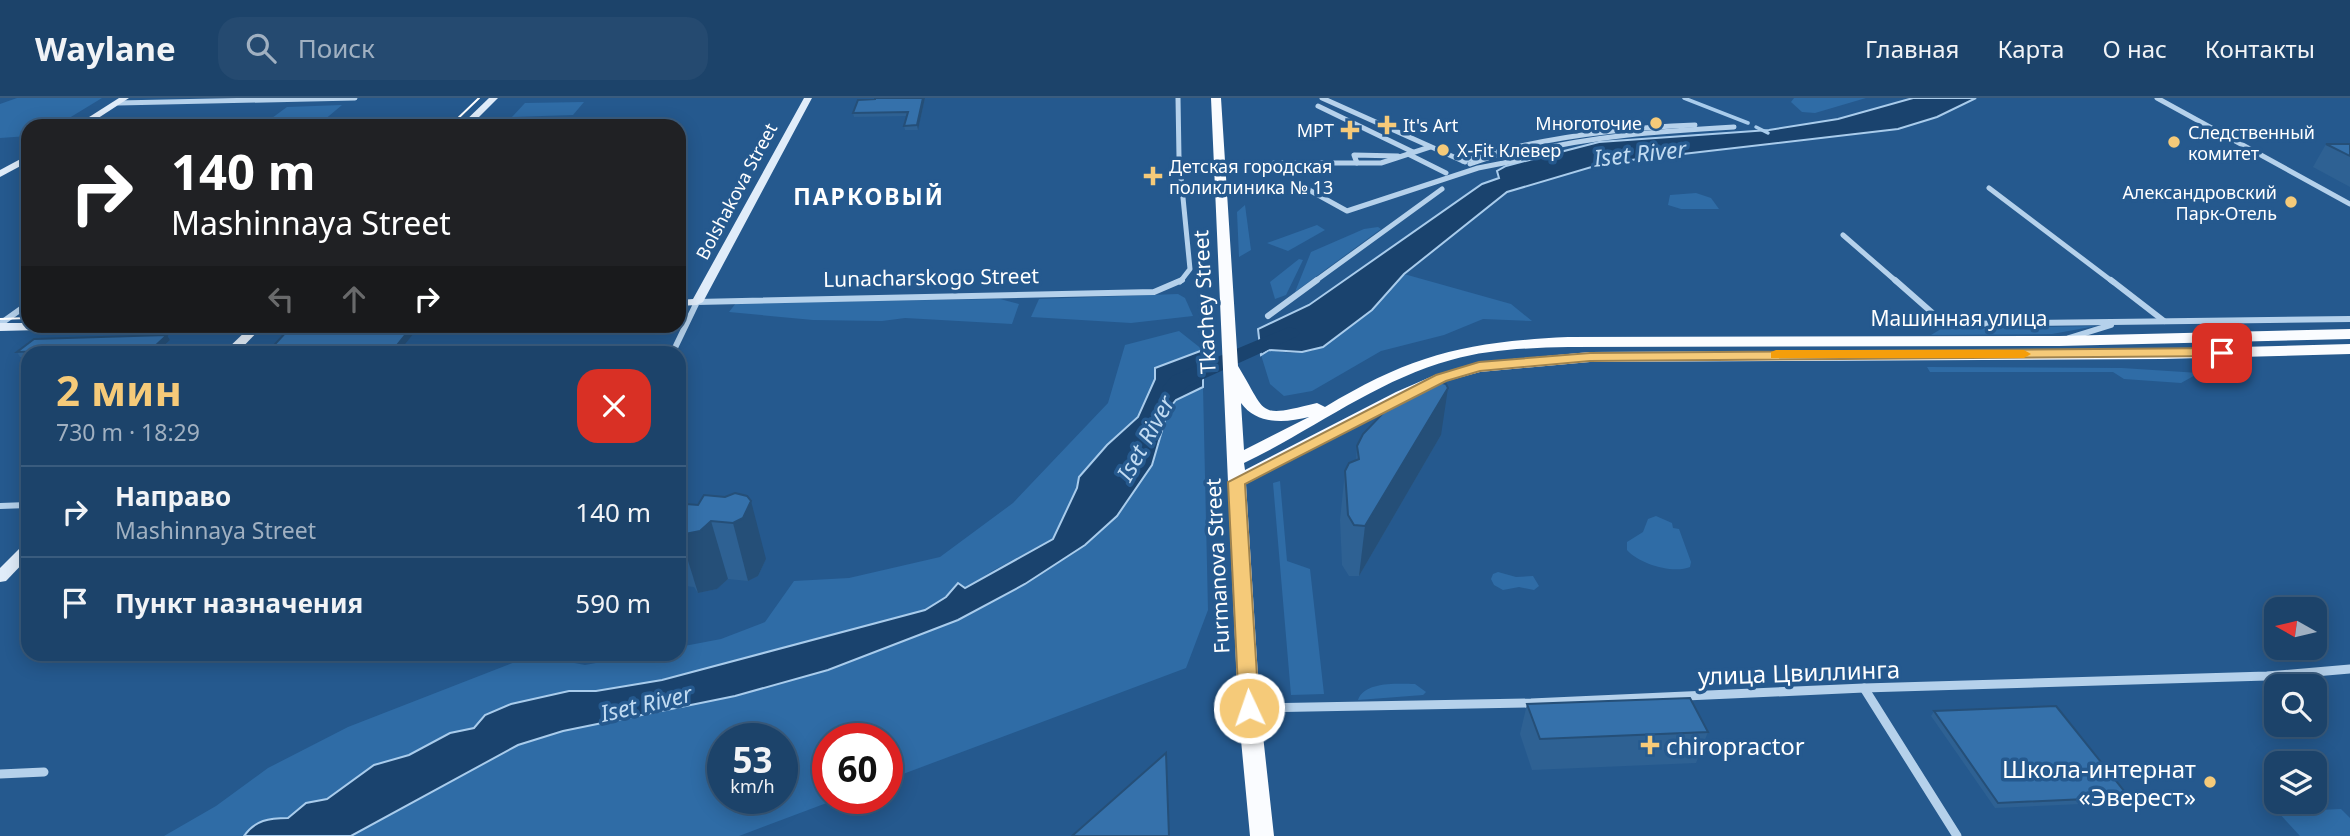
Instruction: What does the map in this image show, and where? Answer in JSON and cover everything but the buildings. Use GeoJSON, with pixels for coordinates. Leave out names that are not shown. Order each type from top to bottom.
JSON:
{"type":"FeatureCollection","features":[{"type":"Feature","properties":{"kind":"main road","name":"Tkachey Street"},"geometry":{"type":"LineString","coordinates":[[1216,98],[1230,365],[1239,398],[1235,461]]}},
{"type":"Feature","properties":{"kind":"main road","name":"Машинная улица"},"geometry":{"type":"LineString","coordinates":[[1354,395],[1446,355],[1508,345],[1568,342],[2059,341],[2350,334]]}},
{"type":"Feature","properties":{"kind":"main road"},"geometry":{"type":"LineString","coordinates":[[1237,482],[1402,396],[1441,378],[1479,366],[1602,357],[2162,354],[2350,349]]}},
{"type":"Feature","properties":{"kind":"main road"},"geometry":{"type":"LineString","coordinates":[[1239,398],[1261,411],[1286,416],[1305,414],[1338,397],[1354,395]]}},
{"type":"Feature","properties":{"kind":"main road"},"geometry":{"type":"LineString","coordinates":[[1235,461],[1326,413],[1354,395]]}},
{"type":"Feature","properties":{"kind":"main road","name":"Furmanova Street"},"geometry":{"type":"LineString","coordinates":[[1235,461],[1249,708],[1262,836]]}},
{"type":"Feature","properties":{"kind":"street"},"geometry":{"type":"LineString","coordinates":[[91,119],[121,100],[355,98]]}},
{"type":"Feature","properties":{"kind":"street"},"geometry":{"type":"LineString","coordinates":[[473,119],[494,98]]}},
{"type":"Feature","properties":{"kind":"street","name":"Bolshakova Street"},"geometry":{"type":"LineString","coordinates":[[697,302],[808,98]]}},
{"type":"Feature","properties":{"kind":"street","name":"Lunacharskogo Street"},"geometry":{"type":"LineString","coordinates":[[686,303],[1154,292],[1170,288],[1182,281],[1190,269],[1179,157],[1178,98]]}},
{"type":"Feature","properties":{"kind":"street"},"geometry":{"type":"LineString","coordinates":[[1322,98],[1478,168]]}},
{"type":"Feature","properties":{"kind":"street"},"geometry":{"type":"LineString","coordinates":[[2157,98],[2350,204]]}},
{"type":"Feature","properties":{"kind":"street"},"geometry":{"type":"LineString","coordinates":[[1318,106],[1446,173]]}},
{"type":"Feature","properties":{"kind":"street"},"geometry":{"type":"LineString","coordinates":[[1470,164],[1521,148],[1610,130],[1674,125],[1726,126]]}},
{"type":"Feature","properties":{"kind":"street"},"geometry":{"type":"LineString","coordinates":[[1300,185],[1347,211],[1353,211],[1478,168],[1519,160],[1519,154],[1583,139],[1734,127]]}},
{"type":"Feature","properties":{"kind":"street"},"geometry":{"type":"LineString","coordinates":[[1274,163],[1381,163],[1431,147]]}},
{"type":"Feature","properties":{"kind":"street"},"geometry":{"type":"LineString","coordinates":[[1463,161],[1504,148],[1521,148]]}},
{"type":"Feature","properties":{"kind":"street"},"geometry":{"type":"LineString","coordinates":[[0,174],[21,162]]}},
{"type":"Feature","properties":{"kind":"street"},"geometry":{"type":"LineString","coordinates":[[1989,188],[2165,322]]}},
{"type":"Feature","properties":{"kind":"street"},"geometry":{"type":"LineString","coordinates":[[1268,316],[1442,189]]}},
{"type":"Feature","properties":{"kind":"street"},"geometry":{"type":"LineString","coordinates":[[1843,235],[1945,324],[2350,319]]}},
{"type":"Feature","properties":{"kind":"street"},"geometry":{"type":"LineString","coordinates":[[686,325],[697,302]]}},
{"type":"Feature","properties":{"kind":"street"},"geometry":{"type":"LineString","coordinates":[[0,326],[21,310]]}},
{"type":"Feature","properties":{"kind":"street"},"geometry":{"type":"LineString","coordinates":[[2059,341],[2122,322]]}},
{"type":"Feature","properties":{"kind":"street"},"geometry":{"type":"LineString","coordinates":[[0,326],[21,326]]}},
{"type":"Feature","properties":{"kind":"street"},"geometry":{"type":"LineString","coordinates":[[236,346],[250,333]]}},
{"type":"Feature","properties":{"kind":"street"},"geometry":{"type":"LineString","coordinates":[[0,506],[21,505]]}},
{"type":"Feature","properties":{"kind":"street"},"geometry":{"type":"LineString","coordinates":[[0,577],[21,556]]}},
{"type":"Feature","properties":{"kind":"street","name":"улица Цвиллинга"},"geometry":{"type":"LineString","coordinates":[[1249,708],[1531,703],[1864,688],[2267,676],[2350,669]]}},
{"type":"Feature","properties":{"kind":"street"},"geometry":{"type":"LineString","coordinates":[[1864,688],[1957,836]]}},
{"type":"Feature","properties":{"kind":"street"},"geometry":{"type":"LineString","coordinates":[[0,774],[44,772]]}},
{"type":"Feature","properties":{"kind":"shaded area"},"geometry":{"type":"Polygon","coordinates":[[[17,98],[102,98],[68,119],[21,119],[21,136],[0,138],[0,104],[17,98]]]}},
{"type":"Feature","properties":{"kind":"shaded area"},"geometry":{"type":"Polygon","coordinates":[[[1794,98],[1866,98],[1815,113],[1802,112],[1791,102],[1794,98]]]}},
{"type":"Feature","properties":{"kind":"shaded area"},"geometry":{"type":"Polygon","coordinates":[[[584,102],[573,115],[512,117],[525,103],[584,102]]]}},
{"type":"Feature","properties":{"kind":"shaded area"},"geometry":{"type":"Polygon","coordinates":[[[342,105],[325,119],[271,119],[287,107],[342,105]]]}},
{"type":"Feature","properties":{"kind":"shaded area"},"geometry":{"type":"Polygon","coordinates":[[[650,117],[648,119],[509,119],[650,117]]]}},
{"type":"Feature","properties":{"kind":"shaded area"},"geometry":{"type":"Polygon","coordinates":[[[1696,193],[1711,198],[1719,209],[1681,209],[1668,205],[1670,195],[1696,193]]]}},
{"type":"Feature","properties":{"kind":"shaded area"},"geometry":{"type":"Polygon","coordinates":[[[1245,205],[1251,250],[1239,257],[1237,212],[1245,205]]]}},
{"type":"Feature","properties":{"kind":"shaded area"},"geometry":{"type":"Polygon","coordinates":[[[1317,225],[1325,230],[1288,251],[1267,243],[1317,225]]]}},
{"type":"Feature","properties":{"kind":"shaded area"},"geometry":{"type":"Polygon","coordinates":[[[1364,229],[1381,229],[1295,292],[1311,252],[1364,229]]]}},
{"type":"Feature","properties":{"kind":"shaded area"},"geometry":{"type":"Polygon","coordinates":[[[1299,259],[1303,260],[1286,295],[1275,299],[1270,282],[1299,259]]]}},
{"type":"Feature","properties":{"kind":"shaded area"},"geometry":{"type":"Polygon","coordinates":[[[1404,274],[1511,304],[1532,321],[1483,319],[1444,335],[1381,351],[1312,391],[1284,396],[1270,384],[1261,355],[1269,350],[1290,353],[1312,351],[1372,310],[1404,274]]]}},
{"type":"Feature","properties":{"kind":"shaded area"},"geometry":{"type":"Polygon","coordinates":[[[1178,294],[1185,298],[1193,316],[1131,323],[1031,317],[1039,299],[1178,294]]]}},
{"type":"Feature","properties":{"kind":"shaded area"},"geometry":{"type":"Polygon","coordinates":[[[1000,299],[1019,304],[1012,324],[905,318],[882,321],[813,320],[729,312],[736,303],[1000,299]]]}},
{"type":"Feature","properties":{"kind":"shaded area"},"geometry":{"type":"Polygon","coordinates":[[[2096,326],[2052,334],[1931,335],[1941,329],[2096,326]]]}},
{"type":"Feature","properties":{"kind":"shaded area"},"geometry":{"type":"Polygon","coordinates":[[[1179,331],[1203,350],[1155,368],[1155,379],[1138,417],[1107,445],[1079,476],[1077,488],[1053,539],[992,571],[965,589],[958,583],[946,597],[925,610],[662,680],[596,691],[569,691],[511,704],[486,715],[474,728],[450,733],[409,755],[374,765],[326,799],[306,803],[288,818],[269,819],[258,823],[244,836],[164,836],[216,806],[268,768],[348,727],[518,661],[564,661],[585,665],[607,661],[686,661],[686,646],[721,639],[765,622],[794,581],[849,578],[940,557],[1013,503],[1108,403],[1125,345],[1179,331]]]}},
{"type":"Feature","properties":{"kind":"shaded area"},"geometry":{"type":"Polygon","coordinates":[[[1927,367],[2122,368],[2199,373],[2181,383],[2124,379],[2113,372],[1930,372],[1927,367]]]}},
{"type":"Feature","properties":{"kind":"shaded area"},"geometry":{"type":"Polygon","coordinates":[[[1203,387],[1208,610],[1186,668],[903,774],[903,723],[812,723],[812,809],[798,814],[798,723],[707,723],[707,814],[797,814],[739,836],[351,836],[518,745],[563,731],[735,696],[828,670],[958,620],[1025,584],[1085,545],[1116,516],[1152,465],[1168,410],[1176,400],[1203,387]]]}},
{"type":"Feature","properties":{"kind":"shaded area"},"geometry":{"type":"Polygon","coordinates":[[[1280,481],[1287,561],[1310,569],[1324,694],[1291,695],[1273,483],[1280,481]]]}},
{"type":"Feature","properties":{"kind":"shaded area"},"geometry":{"type":"Polygon","coordinates":[[[1656,516],[1679,529],[1691,562],[1690,567],[1675,569],[1657,566],[1640,560],[1627,550],[1627,542],[1643,532],[1648,519],[1656,516]]]}},
{"type":"Feature","properties":{"kind":"shaded area"},"geometry":{"type":"Polygon","coordinates":[[[1498,572],[1516,577],[1533,576],[1539,586],[1534,590],[1519,587],[1503,590],[1494,585],[1491,579],[1493,574],[1498,572]]]}},
{"type":"Feature","properties":{"kind":"shaded area"},"geometry":{"type":"Polygon","coordinates":[[[1391,684],[1415,684],[1426,692],[1423,695],[1358,700],[1367,689],[1391,684]]]}},
{"type":"Feature","properties":{"kind":"shaded area"},"geometry":{"type":"Polygon","coordinates":[[[2341,809],[2350,818],[2350,836],[2300,836],[2280,814],[2327,814],[2327,810],[2341,809]]]}},
{"type":"Feature","properties":{"kind":"water"},"geometry":{"type":"Polygon","coordinates":[[[1913,98],[1976,98],[1937,117],[1898,129],[1605,163],[1507,192],[1404,274],[1372,310],[1323,347],[1302,352],[1269,350],[1261,355],[1258,329],[1309,305],[1482,184],[1499,178],[1497,171],[1506,166],[1599,142],[1769,130],[1838,119],[1913,98]]]}},
{"type":"Feature","properties":{"kind":"water"},"geometry":{"type":"Polygon","coordinates":[[[1203,350],[1203,387],[1176,400],[1168,410],[1152,465],[1117,516],[1085,545],[1025,584],[958,620],[828,670],[735,696],[563,731],[518,745],[351,836],[244,836],[258,823],[269,819],[288,818],[306,803],[327,799],[374,765],[409,755],[450,733],[474,728],[485,715],[511,704],[569,691],[596,691],[662,680],[925,610],[946,597],[958,583],[965,588],[1053,539],[1077,488],[1079,477],[1107,445],[1138,417],[1155,379],[1155,368],[1203,350]]]}},
{"type":"Feature","properties":{"kind":"waterway"},"geometry":{"type":"LineString","coordinates":[[1684,98],[1748,123]]}},
{"type":"Feature","properties":{"kind":"waterway"},"geometry":{"type":"LineString","coordinates":[[1756,127],[1768,133]]}},
{"type":"Feature","properties":{"kind":"waterway","name":"Iset River"},"geometry":{"type":"LineString","coordinates":[[1173,388],[1180,381],[1289,333]]}},
{"type":"Feature","properties":{"kind":"tram line"},"geometry":{"type":"LineString","coordinates":[[457,119],[479,98]]}},
{"type":"Feature","properties":{"kind":"tram line"},"geometry":{"type":"LineString","coordinates":[[0,319],[21,318]]}},
{"type":"Feature","properties":{"kind":"slow traffic"},"geometry":{"type":"LineString","coordinates":[[1776,355],[2024,354]]}},
{"type":"Feature","properties":{"kind":"place","name":"Многоточие"},"geometry":{"type":"Point","coordinates":[1656,123]}},
{"type":"Feature","properties":{"kind":"place","name":"It's Art"},"geometry":{"type":"Point","coordinates":[1387,125]}},
{"type":"Feature","properties":{"kind":"place","name":"МРТ"},"geometry":{"type":"Point","coordinates":[1350,130]}},
{"type":"Feature","properties":{"kind":"place","name":"Следственный комитет"},"geometry":{"type":"Point","coordinates":[2174,142]}},
{"type":"Feature","properties":{"kind":"place","name":"X-Fit Клевер"},"geometry":{"type":"Point","coordinates":[1443,150]}},
{"type":"Feature","properties":{"kind":"place","name":"Детская городская поликлиника № 13"},"geometry":{"type":"Point","coordinates":[1153,176]}},
{"type":"Feature","properties":{"kind":"place","name":"Александровский Парк-Отель"},"geometry":{"type":"Point","coordinates":[2291,202]}},
{"type":"Feature","properties":{"kind":"place","name":"chiropractor"},"geometry":{"type":"Point","coordinates":[1650,745]}},
{"type":"Feature","properties":{"kind":"place","name":"Школа-интернат «Эверест»"},"geometry":{"type":"Point","coordinates":[2210,782]}},
{"type":"Feature","properties":{"kind":"district","name":"ПАРКОВЫЙ"},"geometry":{"type":"Point","coordinates":[869,196]}},
{"type":"Feature","properties":{"kind":"route"},"geometry":{"type":"LineString","coordinates":[[1249,708],[1237,482],[1441,378],[1479,366],[1590,357],[2222,353]]}}]}
